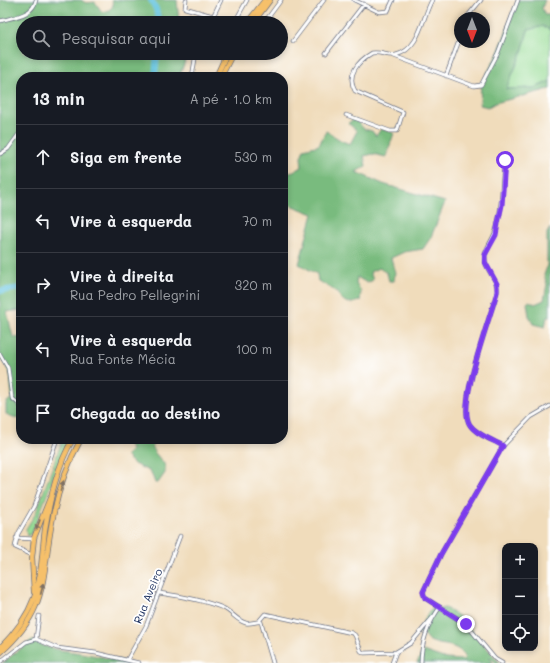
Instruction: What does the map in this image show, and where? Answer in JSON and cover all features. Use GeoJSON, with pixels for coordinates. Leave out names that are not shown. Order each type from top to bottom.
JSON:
{"type":"FeatureCollection","features":[{"type":"Feature","properties":{"kind":"main road"},"geometry":{"type":"LineString","coordinates":[[252,16],[265,0]]}},
{"type":"Feature","properties":{"kind":"main road"},"geometry":{"type":"LineString","coordinates":[[258,16],[270,0]]}},
{"type":"Feature","properties":{"kind":"main road"},"geometry":{"type":"LineString","coordinates":[[218,72],[224,60]]}},
{"type":"Feature","properties":{"kind":"main road"},"geometry":{"type":"LineString","coordinates":[[223,72],[229,60]]}},
{"type":"Feature","properties":{"kind":"main road"},"geometry":{"type":"LineString","coordinates":[[0,648],[23,620],[34,599],[39,582],[46,529],[54,490],[62,463],[70,444]]}},
{"type":"Feature","properties":{"kind":"main road"},"geometry":{"type":"LineString","coordinates":[[0,653],[24,627],[39,599],[45,580],[54,514],[62,485],[79,444]]}},
{"type":"Feature","properties":{"kind":"main road"},"geometry":{"type":"LineString","coordinates":[[34,599],[32,555],[34,539],[54,490]]}},
{"type":"Feature","properties":{"kind":"street"},"geometry":{"type":"LineString","coordinates":[[0,20],[28,12],[34,7],[36,0]]}},
{"type":"Feature","properties":{"kind":"street"},"geometry":{"type":"LineString","coordinates":[[186,0],[185,8],[213,16],[221,0]]}},
{"type":"Feature","properties":{"kind":"street"},"geometry":{"type":"LineString","coordinates":[[269,16],[281,0]]}},
{"type":"Feature","properties":{"kind":"street"},"geometry":{"type":"LineString","coordinates":[[293,41],[324,0]]}},
{"type":"Feature","properties":{"kind":"street"},"geometry":{"type":"LineString","coordinates":[[354,0],[379,12],[388,11],[393,0]]}},
{"type":"Feature","properties":{"kind":"street"},"geometry":{"type":"LineString","coordinates":[[394,56],[406,50],[415,41],[432,0]]}},
{"type":"Feature","properties":{"kind":"street"},"geometry":{"type":"LineString","coordinates":[[471,12],[481,0]]}},
{"type":"Feature","properties":{"kind":"street"},"geometry":{"type":"LineString","coordinates":[[346,115],[395,132],[400,127],[403,113],[401,110],[355,91],[352,82],[353,72],[359,62],[375,52],[394,56],[474,86],[481,85],[498,53],[518,0]]}},
{"type":"Feature","properties":{"kind":"street"},"geometry":{"type":"LineString","coordinates":[[238,16],[246,1]]}},
{"type":"Feature","properties":{"kind":"street"},"geometry":{"type":"LineString","coordinates":[[326,53],[364,4]]}},
{"type":"Feature","properties":{"kind":"street"},"geometry":{"type":"LineString","coordinates":[[446,76],[456,48]]}},
{"type":"Feature","properties":{"kind":"street"},"geometry":{"type":"LineString","coordinates":[[193,72],[195,60]]}},
{"type":"Feature","properties":{"kind":"street"},"geometry":{"type":"LineString","coordinates":[[0,154],[8,149],[16,137]]}},
{"type":"Feature","properties":{"kind":"street"},"geometry":{"type":"LineString","coordinates":[[503,446],[474,430],[470,426],[466,415],[466,404],[474,369],[497,292],[497,284],[485,262],[485,255],[496,235],[501,211],[505,160]]}},
{"type":"Feature","properties":{"kind":"street"},"geometry":{"type":"LineString","coordinates":[[0,354],[8,368],[12,398],[16,402]]}},
{"type":"Feature","properties":{"kind":"street"},"geometry":{"type":"LineString","coordinates":[[502,663],[495,659],[466,624],[423,594],[434,568],[503,446],[531,417],[550,406]]}},
{"type":"Feature","properties":{"kind":"street"},"geometry":{"type":"LineString","coordinates":[[32,555],[15,546],[16,538],[34,506],[55,444]]}},
{"type":"Feature","properties":{"kind":"street","name":"Rua Aveiro"},"geometry":{"type":"LineString","coordinates":[[127,660],[146,626],[160,593],[180,536]]}},
{"type":"Feature","properties":{"kind":"street"},"geometry":{"type":"LineString","coordinates":[[16,538],[34,539]]}},
{"type":"Feature","properties":{"kind":"street"},"geometry":{"type":"LineString","coordinates":[[160,593],[182,596],[222,608],[231,612],[240,621],[248,623],[259,621],[265,614],[285,617],[352,633],[355,635],[361,651],[364,653],[396,652],[411,643],[440,607]]}},
{"type":"Feature","properties":{"kind":"street"},"geometry":{"type":"LineString","coordinates":[[36,639],[39,616]]}},
{"type":"Feature","properties":{"kind":"street"},"geometry":{"type":"LineString","coordinates":[[421,663],[423,640],[433,617]]}},
{"type":"Feature","properties":{"kind":"street"},"geometry":{"type":"LineString","coordinates":[[259,621],[263,626],[273,663]]}},
{"type":"Feature","properties":{"kind":"street"},"geometry":{"type":"LineString","coordinates":[[0,662],[26,642],[36,639],[57,648],[96,653],[139,663]]}},
{"type":"Feature","properties":{"kind":"street"},"geometry":{"type":"LineString","coordinates":[[392,663],[396,652]]}},
{"type":"Feature","properties":{"kind":"green space"},"geometry":{"type":"Polygon","coordinates":[[[0,0],[81,0],[86,3],[95,2],[102,12],[109,10],[113,6],[112,0],[177,0],[178,16],[16,16],[16,60],[185,60],[181,72],[16,72],[16,311],[7,312],[13,337],[16,337],[16,417],[6,414],[6,403],[12,398],[10,373],[0,354],[0,0]]]}},
{"type":"Feature","properties":{"kind":"green space"},"geometry":{"type":"Polygon","coordinates":[[[518,0],[545,0],[542,8],[545,15],[550,15],[550,30],[543,26],[528,30],[522,52],[506,89],[535,88],[550,81],[550,89],[495,103],[488,107],[480,105],[481,85],[498,53],[518,0]]]}},
{"type":"Feature","properties":{"kind":"green space"},"geometry":{"type":"Polygon","coordinates":[[[543,26],[550,30],[550,81],[535,88],[506,89],[522,52],[528,30],[543,26]]]}},
{"type":"Feature","properties":{"kind":"green space"},"geometry":{"type":"Polygon","coordinates":[[[355,119],[364,129],[372,131],[376,136],[381,129],[394,133],[386,157],[373,154],[364,156],[366,166],[356,172],[383,184],[445,202],[431,237],[423,249],[404,252],[391,258],[395,272],[394,281],[389,281],[387,273],[379,268],[370,272],[373,280],[367,283],[357,277],[356,284],[361,291],[360,301],[350,303],[344,301],[335,291],[318,281],[317,274],[299,264],[313,214],[288,204],[288,176],[289,173],[302,167],[301,157],[304,149],[319,145],[326,131],[350,144],[357,131],[348,123],[355,119]]]}},
{"type":"Feature","properties":{"kind":"green space"},"geometry":{"type":"Polygon","coordinates":[[[550,228],[550,317],[547,317],[545,327],[533,324],[529,316],[527,303],[529,301],[535,304],[544,300],[547,284],[544,275],[547,267],[547,233],[550,228]]]}},
{"type":"Feature","properties":{"kind":"green space"},"geometry":{"type":"Polygon","coordinates":[[[61,444],[66,444],[32,533],[27,536],[26,529],[36,513],[61,444]]]}},
{"type":"Feature","properties":{"kind":"green space"},"geometry":{"type":"Polygon","coordinates":[[[129,444],[153,444],[152,445],[155,453],[165,465],[165,473],[158,483],[155,483],[151,472],[134,464],[126,456],[131,450],[129,444]]]}},
{"type":"Feature","properties":{"kind":"green space"},"geometry":{"type":"Polygon","coordinates":[[[436,606],[439,609],[445,608],[459,616],[500,663],[497,663],[489,657],[493,663],[417,663],[423,651],[446,659],[464,660],[465,655],[456,648],[434,643],[428,640],[422,633],[417,633],[429,611],[436,606]]]}},
{"type":"Feature","properties":{"kind":"green space"},"geometry":{"type":"Polygon","coordinates":[[[32,640],[44,646],[56,649],[130,663],[2,663],[32,640]]]}},
{"type":"Feature","properties":{"kind":"waterway"},"geometry":{"type":"LineString","coordinates":[[151,0],[156,9],[158,16]]}},
{"type":"Feature","properties":{"kind":"waterway"},"geometry":{"type":"LineString","coordinates":[[155,72],[156,60]]}},
{"type":"Feature","properties":{"kind":"waterway"},"geometry":{"type":"LineString","coordinates":[[0,291],[16,289]]}},
{"type":"Feature","properties":{"kind":"route"},"geometry":{"type":"LineString","coordinates":[[466,624],[425,598],[423,592],[441,554],[503,446],[474,430],[470,426],[466,415],[466,404],[474,369],[498,288],[485,262],[485,255],[496,235],[502,205],[505,160]]}}]}
